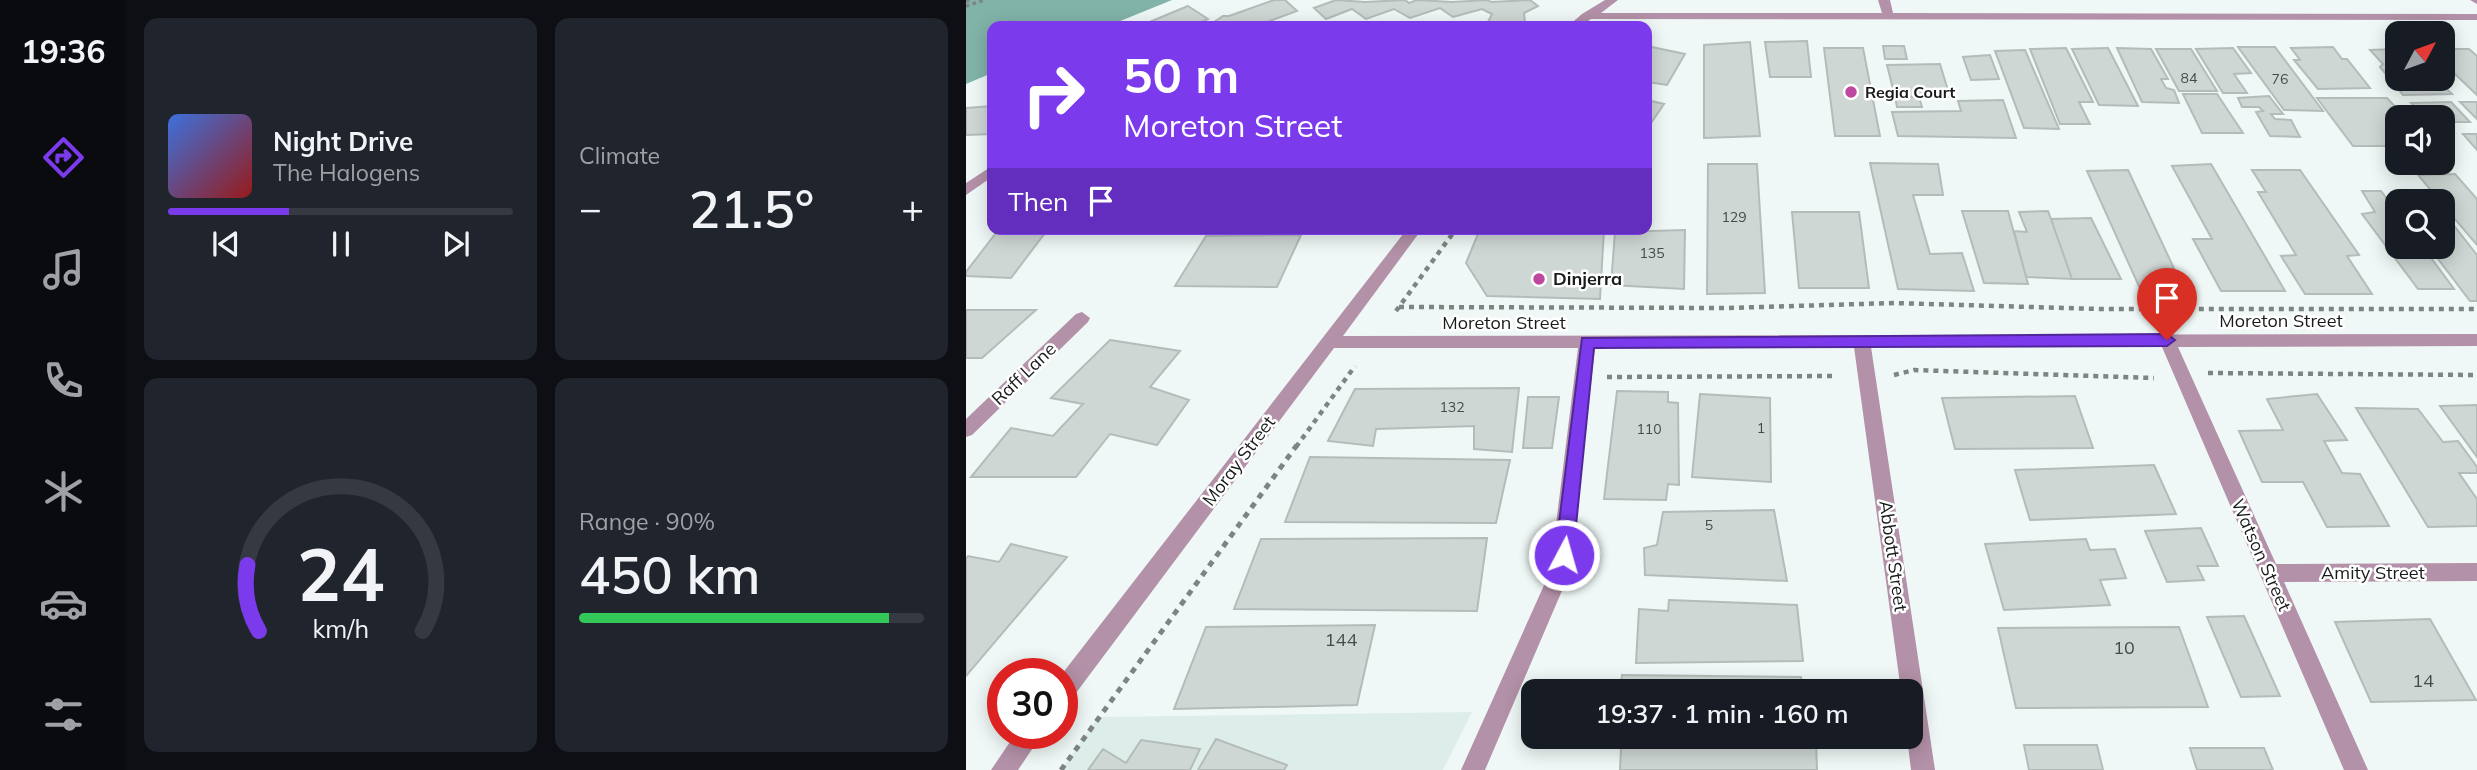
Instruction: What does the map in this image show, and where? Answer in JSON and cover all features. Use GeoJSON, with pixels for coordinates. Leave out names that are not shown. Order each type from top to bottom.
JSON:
{"type":"FeatureCollection","features":[{"type":"Feature","properties":{"kind":"street"},"geometry":{"type":"LineString","coordinates":[[1580,21],[1612,0]]}},
{"type":"Feature","properties":{"kind":"street"},"geometry":{"type":"LineString","coordinates":[[1884,0],[1889,18]]}},
{"type":"Feature","properties":{"kind":"street"},"geometry":{"type":"LineString","coordinates":[[2230,2],[2241,16]]}},
{"type":"Feature","properties":{"kind":"street"},"geometry":{"type":"LineString","coordinates":[[1586,16],[2477,17]]}},
{"type":"Feature","properties":{"kind":"street"},"geometry":{"type":"LineString","coordinates":[[966,190],[987,174]]}},
{"type":"Feature","properties":{"kind":"street","name":"Moray Street"},"geometry":{"type":"LineString","coordinates":[[1078,672],[1410,235]]}},
{"type":"Feature","properties":{"kind":"street","name":"Raff Lane"},"geometry":{"type":"LineString","coordinates":[[966,430],[1082,318]]}},
{"type":"Feature","properties":{"kind":"street","name":"Watson Street"},"geometry":{"type":"LineString","coordinates":[[2167,340],[2356,770]]}},
{"type":"Feature","properties":{"kind":"street","name":"Moreton Street"},"geometry":{"type":"LineString","coordinates":[[1329,342],[2477,340]]}},
{"type":"Feature","properties":{"kind":"street","name":"Abbott Street"},"geometry":{"type":"LineString","coordinates":[[1862,341],[1923,770]]}},
{"type":"Feature","properties":{"kind":"street"},"geometry":{"type":"LineString","coordinates":[[1473,770],[1560,572],[1587,342]]}},
{"type":"Feature","properties":{"kind":"street","name":"Amity Street"},"geometry":{"type":"LineString","coordinates":[[2269,573],[2477,572]]}},
{"type":"Feature","properties":{"kind":"street"},"geometry":{"type":"LineString","coordinates":[[1003,770],[1019,749]]}},
{"type":"Feature","properties":{"kind":"path"},"geometry":{"type":"LineString","coordinates":[[967,2],[984,0]]}},
{"type":"Feature","properties":{"kind":"path"},"geometry":{"type":"LineString","coordinates":[[1452,235],[1397,309],[1728,308],[1894,303],[2126,310],[2477,309]]}},
{"type":"Feature","properties":{"kind":"path"},"geometry":{"type":"LineString","coordinates":[[1061,770],[1355,366]]}},
{"type":"Feature","properties":{"kind":"path"},"geometry":{"type":"LineString","coordinates":[[1889,376],[1914,370],[2154,377]]}},
{"type":"Feature","properties":{"kind":"path"},"geometry":{"type":"LineString","coordinates":[[2200,373],[2477,375]]}},
{"type":"Feature","properties":{"kind":"path"},"geometry":{"type":"LineString","coordinates":[[1603,377],[1837,376]]}},
{"type":"Feature","properties":{"kind":"shaded area"},"geometry":{"type":"Polygon","coordinates":[[[966,0],[1172,0],[1120,21],[987,21],[987,75],[966,84],[966,0]]]}},
{"type":"Feature","properties":{"kind":"shaded area"},"geometry":{"type":"Polygon","coordinates":[[[1472,712],[1443,770],[1061,770],[1098,717],[1472,712]]]}},
{"type":"Feature","properties":{"kind":"building"},"geometry":{"type":"Polygon","coordinates":[[[1274,0],[1285,0],[1297,11],[1270,21],[1216,21],[1274,0]]]}},
{"type":"Feature","properties":{"kind":"building"},"geometry":{"type":"Polygon","coordinates":[[[1336,0],[1405,0],[1409,3],[1417,0],[1530,0],[1538,6],[1524,13],[1525,21],[1488,21],[1492,14],[1482,9],[1453,17],[1440,8],[1410,18],[1394,9],[1366,19],[1352,9],[1326,19],[1314,8],[1336,0]]]}},
{"type":"Feature","properties":{"kind":"building"},"geometry":{"type":"Polygon","coordinates":[[[1188,6],[1208,19],[1203,21],[1152,21],[1188,6]]]}},
{"type":"Feature","properties":{"kind":"building"},"geometry":{"type":"Polygon","coordinates":[[[1807,41],[1811,77],[1770,77],[1765,42],[1807,41]]]}},
{"type":"Feature","properties":{"kind":"building"},"geometry":{"type":"Polygon","coordinates":[[[1750,42],[1760,136],[1704,138],[1704,45],[1750,42]]]}},
{"type":"Feature","properties":{"kind":"building"},"geometry":{"type":"Polygon","coordinates":[[[1883,46],[1904,46],[1907,59],[1885,59],[1883,46]]]}},
{"type":"Feature","properties":{"kind":"building"},"geometry":{"type":"Polygon","coordinates":[[[1652,47],[1685,54],[1667,85],[1652,83],[1652,47]]]}},
{"type":"Feature","properties":{"kind":"building"},"geometry":{"type":"Polygon","coordinates":[[[2238,47],[2275,47],[2323,111],[2284,110],[2238,47]]]}},
{"type":"Feature","properties":{"kind":"building"},"geometry":{"type":"Polygon","coordinates":[[[2333,47],[2342,59],[2347,59],[2370,88],[2318,89],[2294,60],[2300,60],[2291,48],[2333,47]]]}},
{"type":"Feature","properties":{"kind":"building","name":"Regia Court"},"geometry":{"type":"Polygon","coordinates":[[[1824,48],[1863,48],[1880,136],[1835,136],[1824,48]]]}},
{"type":"Feature","properties":{"kind":"building"},"geometry":{"type":"Polygon","coordinates":[[[2066,48],[2093,102],[2079,102],[2090,124],[2060,124],[2030,49],[2066,48]]]}},
{"type":"Feature","properties":{"kind":"building"},"geometry":{"type":"Polygon","coordinates":[[[2108,48],[2138,106],[2099,105],[2072,49],[2108,48]]]}},
{"type":"Feature","properties":{"kind":"building"},"geometry":{"type":"Polygon","coordinates":[[[2117,48],[2151,49],[2168,79],[2161,79],[2166,88],[2174,90],[2179,103],[2142,102],[2117,48]]]}},
{"type":"Feature","properties":{"kind":"building"},"geometry":{"type":"Polygon","coordinates":[[[2233,48],[2251,73],[2234,74],[2247,93],[2223,93],[2196,49],[2233,48]]]}},
{"type":"Feature","properties":{"kind":"building"},"geometry":{"type":"Polygon","coordinates":[[[2156,49],[2191,49],[2217,91],[2179,91],[2156,49]]]}},
{"type":"Feature","properties":{"kind":"building"},"geometry":{"type":"Polygon","coordinates":[[[2385,49],[2385,73],[2380,67],[2383,64],[2370,50],[2385,49]]]}},
{"type":"Feature","properties":{"kind":"building"},"geometry":{"type":"Polygon","coordinates":[[[2455,49],[2469,49],[2477,56],[2477,95],[2455,74],[2455,49]]]}},
{"type":"Feature","properties":{"kind":"building"},"geometry":{"type":"Polygon","coordinates":[[[2025,50],[2059,129],[2024,128],[1995,51],[2025,50]]]}},
{"type":"Feature","properties":{"kind":"building"},"geometry":{"type":"Polygon","coordinates":[[[1990,55],[1999,79],[1971,80],[1963,57],[1990,55]]]}},
{"type":"Feature","properties":{"kind":"building"},"geometry":{"type":"Polygon","coordinates":[[[1940,64],[1950,97],[1895,97],[1887,65],[1940,64]]]}},
{"type":"Feature","properties":{"kind":"building"},"geometry":{"type":"Polygon","coordinates":[[[2400,91],[2449,91],[2452,94],[2403,95],[2400,91]]]}},
{"type":"Feature","properties":{"kind":"building"},"geometry":{"type":"Polygon","coordinates":[[[2183,94],[2217,94],[2243,133],[2202,133],[2183,94]]]}},
{"type":"Feature","properties":{"kind":"building"},"geometry":{"type":"Polygon","coordinates":[[[2269,96],[2283,114],[2271,114],[2275,119],[2291,120],[2300,137],[2270,136],[2256,112],[2263,111],[2259,107],[2242,107],[2238,98],[2269,96]]]}},
{"type":"Feature","properties":{"kind":"building"},"geometry":{"type":"Polygon","coordinates":[[[1895,97],[1919,97],[1922,107],[1897,107],[1895,97]]]}},
{"type":"Feature","properties":{"kind":"building"},"geometry":{"type":"Polygon","coordinates":[[[2317,98],[2387,98],[2394,105],[2385,105],[2385,146],[2353,146],[2317,98]]]}},
{"type":"Feature","properties":{"kind":"building"},"geometry":{"type":"Polygon","coordinates":[[[2003,100],[2016,138],[1898,136],[1892,112],[1961,111],[1958,101],[2003,100]]]}},
{"type":"Feature","properties":{"kind":"building"},"geometry":{"type":"Polygon","coordinates":[[[1652,101],[1664,104],[1652,122],[1652,101]]]}},
{"type":"Feature","properties":{"kind":"building"},"geometry":{"type":"Polygon","coordinates":[[[2451,102],[2454,105],[2413,105],[2411,103],[2451,102]]]}},
{"type":"Feature","properties":{"kind":"building"},"geometry":{"type":"Polygon","coordinates":[[[2460,102],[2477,102],[2477,119],[2460,102]]]}},
{"type":"Feature","properties":{"kind":"building"},"geometry":{"type":"Polygon","coordinates":[[[987,106],[987,134],[966,135],[966,108],[987,106]]]}},
{"type":"Feature","properties":{"kind":"building"},"geometry":{"type":"Polygon","coordinates":[[[2455,106],[2470,122],[2455,122],[2455,106]]]}},
{"type":"Feature","properties":{"kind":"building"},"geometry":{"type":"Polygon","coordinates":[[[2463,134],[2477,134],[2477,150],[2463,134]]]}},
{"type":"Feature","properties":{"kind":"building"},"geometry":{"type":"Polygon","coordinates":[[[1870,163],[1938,164],[1943,195],[1913,195],[1930,254],[1962,253],[1974,291],[1898,289],[1870,163]]]}},
{"type":"Feature","properties":{"kind":"building"},"geometry":{"type":"Polygon","coordinates":[[[1708,164],[1757,164],[1765,293],[1707,294],[1708,164]]]}},
{"type":"Feature","properties":{"kind":"building"},"geometry":{"type":"Polygon","coordinates":[[[2211,164],[2285,291],[2221,291],[2193,239],[2212,239],[2172,166],[2211,164]]]}},
{"type":"Feature","properties":{"kind":"building"},"geometry":{"type":"Polygon","coordinates":[[[2128,170],[2185,292],[2142,293],[2087,171],[2128,170]]]}},
{"type":"Feature","properties":{"kind":"building"},"geometry":{"type":"Polygon","coordinates":[[[2252,170],[2300,170],[2359,255],[2347,256],[2372,294],[2305,294],[2281,256],[2296,255],[2258,192],[2266,192],[2252,170]]]}},
{"type":"Feature","properties":{"kind":"building"},"geometry":{"type":"Polygon","coordinates":[[[2455,174],[2477,199],[2477,245],[2455,219],[2455,189],[2430,189],[2418,175],[2455,174]]]}},
{"type":"Feature","properties":{"kind":"building"},"geometry":{"type":"Polygon","coordinates":[[[2362,191],[2381,191],[2385,196],[2385,245],[2362,214],[2375,212],[2362,191]]]}},
{"type":"Feature","properties":{"kind":"building"},"geometry":{"type":"Polygon","coordinates":[[[1962,211],[2008,211],[2028,284],[1984,283],[1962,211]]]}},
{"type":"Feature","properties":{"kind":"building"},"geometry":{"type":"Polygon","coordinates":[[[2048,211],[2072,279],[2026,277],[2014,231],[2027,232],[2019,212],[2048,211]]]}},
{"type":"Feature","properties":{"kind":"building"},"geometry":{"type":"Polygon","coordinates":[[[1792,212],[1859,212],[1869,288],[1799,288],[1792,212]]]}},
{"type":"Feature","properties":{"kind":"building"},"geometry":{"type":"Polygon","coordinates":[[[2091,218],[2121,279],[2072,279],[2051,219],[2091,218]]]}},
{"type":"Feature","properties":{"kind":"building"},"geometry":{"type":"Polygon","coordinates":[[[2455,227],[2477,255],[2477,301],[2470,301],[2438,259],[2455,259],[2455,227]]]}},
{"type":"Feature","properties":{"kind":"building"},"geometry":{"type":"Polygon","coordinates":[[[1685,230],[1684,289],[1611,285],[1615,235],[1652,235],[1652,231],[1685,230]]]}},
{"type":"Feature","properties":{"kind":"building"},"geometry":{"type":"Polygon","coordinates":[[[994,235],[1043,235],[1011,278],[966,276],[966,272],[994,235]]]}},
{"type":"Feature","properties":{"kind":"building"},"geometry":{"type":"Polygon","coordinates":[[[1301,235],[1277,287],[1175,286],[1206,236],[1301,235]]]}},
{"type":"Feature","properties":{"kind":"building","name":"Dinjerra"},"geometry":{"type":"Polygon","coordinates":[[[1478,235],[1604,235],[1600,299],[1487,296],[1466,263],[1478,235]]]}},
{"type":"Feature","properties":{"kind":"building"},"geometry":{"type":"Polygon","coordinates":[[[2396,259],[2432,259],[2454,289],[2418,289],[2396,259]]]}},
{"type":"Feature","properties":{"kind":"building"},"geometry":{"type":"Polygon","coordinates":[[[966,310],[1036,310],[982,358],[966,358],[966,310]]]}},
{"type":"Feature","properties":{"kind":"building"},"geometry":{"type":"Polygon","coordinates":[[[1110,340],[1180,351],[1150,387],[1189,400],[1157,445],[1110,434],[1076,477],[971,477],[1011,428],[1053,436],[1083,404],[1051,398],[1110,340]]]}},
{"type":"Feature","properties":{"kind":"building"},"geometry":{"type":"Polygon","coordinates":[[[1519,388],[1512,452],[1474,449],[1474,426],[1376,429],[1373,446],[1328,441],[1355,389],[1519,388]]]}},
{"type":"Feature","properties":{"kind":"building"},"geometry":{"type":"Polygon","coordinates":[[[1617,391],[1668,392],[1668,402],[1678,403],[1679,485],[1668,484],[1666,500],[1604,499],[1617,391]]]}},
{"type":"Feature","properties":{"kind":"building"},"geometry":{"type":"Polygon","coordinates":[[[1700,394],[1770,398],[1771,482],[1692,477],[1700,394]]]}},
{"type":"Feature","properties":{"kind":"building"},"geometry":{"type":"Polygon","coordinates":[[[2317,394],[2347,440],[2324,441],[2342,473],[2360,474],[2389,526],[2327,527],[2303,482],[2262,482],[2239,431],[2283,430],[2267,399],[2317,394]]]}},
{"type":"Feature","properties":{"kind":"building"},"geometry":{"type":"Polygon","coordinates":[[[2075,396],[2093,448],[1955,449],[1942,398],[2075,396]]]}},
{"type":"Feature","properties":{"kind":"building"},"geometry":{"type":"Polygon","coordinates":[[[1528,397],[1559,397],[1552,448],[1523,448],[1528,397]]]}},
{"type":"Feature","properties":{"kind":"building"},"geometry":{"type":"Polygon","coordinates":[[[2477,405],[2477,457],[2440,406],[2477,405]]]}},
{"type":"Feature","properties":{"kind":"building"},"geometry":{"type":"Polygon","coordinates":[[[2356,408],[2418,409],[2443,442],[2458,441],[2477,467],[2477,473],[2459,473],[2477,499],[2477,526],[2428,527],[2356,408]]]}},
{"type":"Feature","properties":{"kind":"building"},"geometry":{"type":"Polygon","coordinates":[[[1310,457],[1510,460],[1496,523],[1285,522],[1310,457]]]}},
{"type":"Feature","properties":{"kind":"building"},"geometry":{"type":"Polygon","coordinates":[[[2154,465],[2176,514],[2030,520],[2015,470],[2154,465]]]}},
{"type":"Feature","properties":{"kind":"building"},"geometry":{"type":"Polygon","coordinates":[[[1774,510],[1787,581],[1645,575],[1644,548],[1657,545],[1663,512],[1774,510]]]}},
{"type":"Feature","properties":{"kind":"building"},"geometry":{"type":"Polygon","coordinates":[[[2201,528],[2218,566],[2197,566],[2204,580],[2167,582],[2145,531],[2201,528]]]}},
{"type":"Feature","properties":{"kind":"building"},"geometry":{"type":"Polygon","coordinates":[[[1487,538],[1477,611],[1234,609],[1261,539],[1487,538]]]}},
{"type":"Feature","properties":{"kind":"building"},"geometry":{"type":"Polygon","coordinates":[[[2086,539],[2090,550],[2115,549],[2126,578],[2100,580],[2110,605],[2004,610],[1985,544],[2086,539]]]}},
{"type":"Feature","properties":{"kind":"building"},"geometry":{"type":"Polygon","coordinates":[[[1011,544],[1067,557],[966,676],[966,559],[968,556],[999,562],[1011,544]]]}},
{"type":"Feature","properties":{"kind":"building"},"geometry":{"type":"Polygon","coordinates":[[[1669,600],[1797,605],[1803,661],[1636,663],[1639,609],[1668,611],[1669,600]]]}},
{"type":"Feature","properties":{"kind":"building"},"geometry":{"type":"Polygon","coordinates":[[[2244,616],[2280,696],[2241,697],[2207,617],[2244,616]]]}},
{"type":"Feature","properties":{"kind":"building"},"geometry":{"type":"Polygon","coordinates":[[[2430,619],[2476,700],[2371,702],[2335,622],[2430,619]]]}},
{"type":"Feature","properties":{"kind":"building"},"geometry":{"type":"Polygon","coordinates":[[[1375,625],[1357,705],[1174,709],[1206,627],[1375,625]]]}},
{"type":"Feature","properties":{"kind":"building"},"geometry":{"type":"Polygon","coordinates":[[[2179,627],[2208,707],[2016,708],[1998,628],[2179,627]]]}},
{"type":"Feature","properties":{"kind":"building"},"geometry":{"type":"Polygon","coordinates":[[[1622,675],[1801,679],[1622,679],[1622,675]]]}},
{"type":"Feature","properties":{"kind":"building"},"geometry":{"type":"Polygon","coordinates":[[[1216,739],[1287,765],[1284,770],[1198,770],[1216,739]]]}},
{"type":"Feature","properties":{"kind":"building"},"geometry":{"type":"Polygon","coordinates":[[[1141,740],[1200,749],[1190,770],[1088,770],[1103,749],[1126,763],[1141,740]]]}},
{"type":"Feature","properties":{"kind":"building"},"geometry":{"type":"Polygon","coordinates":[[[2024,745],[2097,745],[2103,770],[2029,770],[2024,745]]]}},
{"type":"Feature","properties":{"kind":"building"},"geometry":{"type":"Polygon","coordinates":[[[2190,748],[2264,748],[2273,770],[2197,770],[2190,748]]]}},
{"type":"Feature","properties":{"kind":"building"},"geometry":{"type":"Polygon","coordinates":[[[1621,749],[1816,749],[1817,770],[1620,770],[1621,749]]]}},
{"type":"Feature","properties":{"kind":"place","name":"Regia Court"},"geometry":{"type":"Point","coordinates":[1851,92]}},
{"type":"Feature","properties":{"kind":"place","name":"Dinjerra"},"geometry":{"type":"Point","coordinates":[1539,279]}},
{"type":"Feature","properties":{"kind":"route"},"geometry":{"type":"LineString","coordinates":[[1564,555],[1587,342],[2167,340]]}}]}
